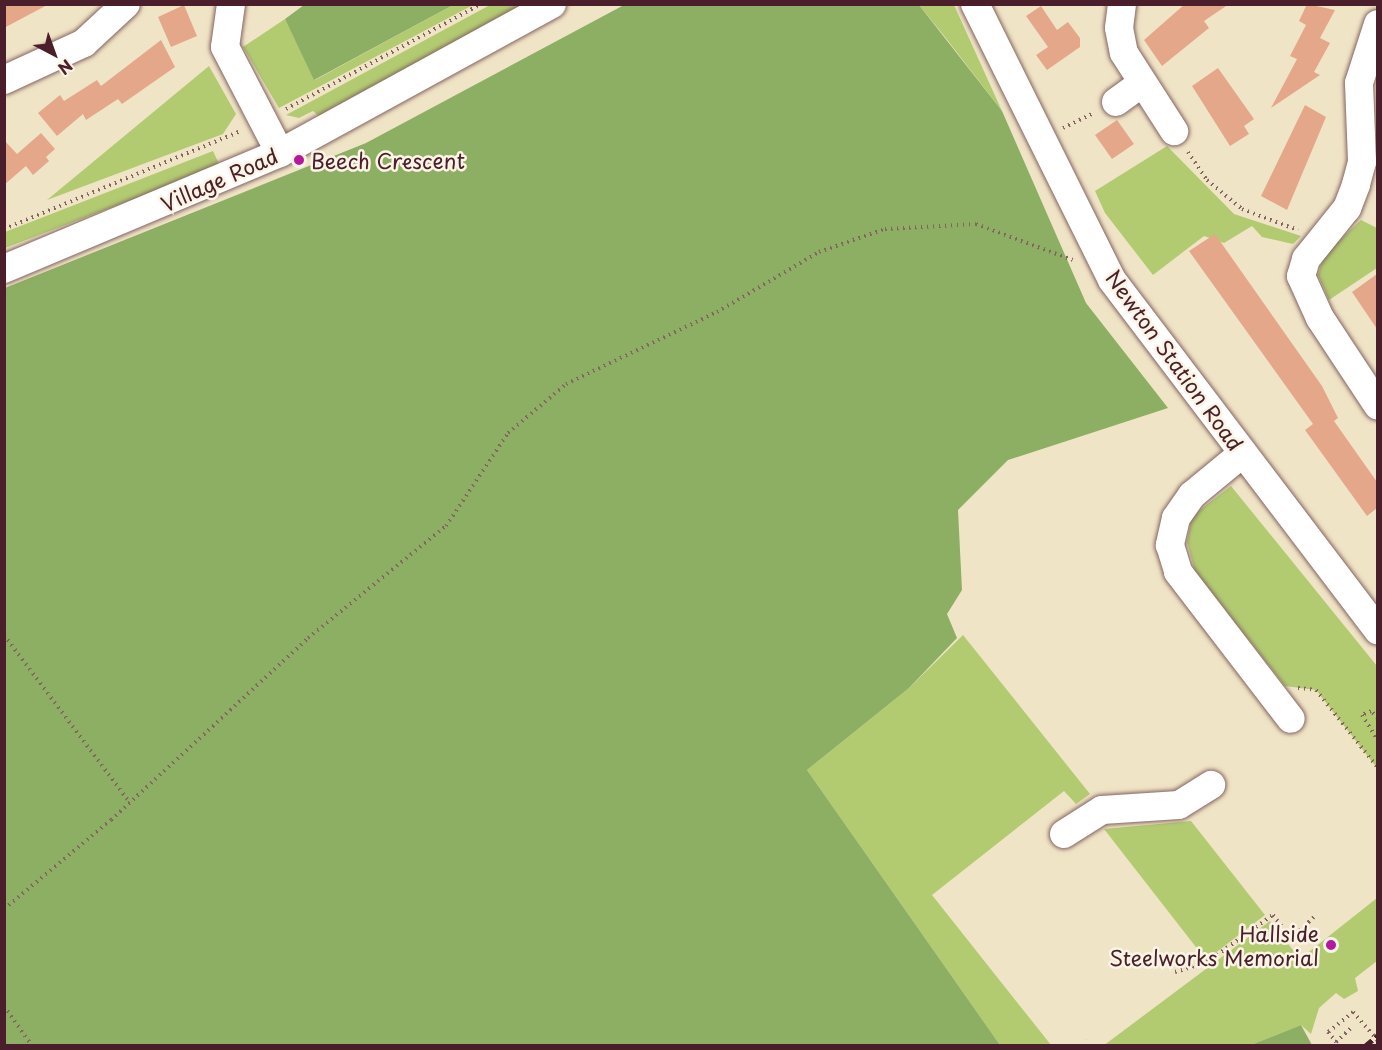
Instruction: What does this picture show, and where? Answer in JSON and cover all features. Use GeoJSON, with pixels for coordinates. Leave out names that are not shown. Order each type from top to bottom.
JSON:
{"type":"FeatureCollection","features":[{"type":"Feature","properties":{"kind":"street"},"geometry":{"type":"LineString","coordinates":[[4,80],[84,43],[126,4]]}},
{"type":"Feature","properties":{"kind":"street"},"geometry":{"type":"LineString","coordinates":[[231,4],[225,48],[261,122],[280,153]]}},
{"type":"Feature","properties":{"kind":"street","name":"Village Road"},"geometry":{"type":"LineString","coordinates":[[4,269],[280,153],[552,4]]}},
{"type":"Feature","properties":{"kind":"street","name":"Newton Station Road"},"geometry":{"type":"LineString","coordinates":[[975,4],[1112,280],[1377,630]]}},
{"type":"Feature","properties":{"kind":"street"},"geometry":{"type":"LineString","coordinates":[[1122,4],[1124,53],[1174,131]]}},
{"type":"Feature","properties":{"kind":"street"},"geometry":{"type":"LineString","coordinates":[[1377,24],[1359,82],[1359,173],[1347,208],[1319,238],[1304,267],[1305,292],[1377,406]]}},
{"type":"Feature","properties":{"kind":"street"},"geometry":{"type":"LineString","coordinates":[[1116,102],[1142,84]]}},
{"type":"Feature","properties":{"kind":"street"},"geometry":{"type":"LineString","coordinates":[[1243,453],[1192,495],[1176,518],[1170,545],[1178,572],[1291,719]]}},
{"type":"Feature","properties":{"kind":"street"},"geometry":{"type":"LineString","coordinates":[[1064,834],[1102,810],[1179,805],[1211,785]]}},
{"type":"Feature","properties":{"kind":"path"},"geometry":{"type":"LineString","coordinates":[[4,229],[261,122],[481,4]]}},
{"type":"Feature","properties":{"kind":"path"},"geometry":{"type":"LineString","coordinates":[[1061,129],[1116,102]]}},
{"type":"Feature","properties":{"kind":"path"},"geometry":{"type":"LineString","coordinates":[[1174,131],[1207,180],[1242,209],[1319,238]]}},
{"type":"Feature","properties":{"kind":"path"},"geometry":{"type":"LineString","coordinates":[[4,909],[130,803],[308,638],[446,526],[508,433],[566,384],[717,312],[819,252],[885,229],[976,224],[1077,260]]}},
{"type":"Feature","properties":{"kind":"path"},"geometry":{"type":"LineString","coordinates":[[4,635],[130,803]]}},
{"type":"Feature","properties":{"kind":"path"},"geometry":{"type":"LineString","coordinates":[[1285,686],[1316,690],[1377,768]]}},
{"type":"Feature","properties":{"kind":"path"},"geometry":{"type":"LineString","coordinates":[[1377,718],[1371,711],[1362,715],[1377,741]]}},
{"type":"Feature","properties":{"kind":"path"},"geometry":{"type":"LineString","coordinates":[[1175,972],[1207,962],[1273,915],[1292,939],[1315,916]]}},
{"type":"Feature","properties":{"kind":"path"},"geometry":{"type":"LineString","coordinates":[[4,1006],[32,1046]]}},
{"type":"Feature","properties":{"kind":"path"},"geometry":{"type":"LineString","coordinates":[[1353,1026],[1336,1042],[1328,1032],[1353,1012],[1377,1041]]}},
{"type":"Feature","properties":{"kind":"path"},"geometry":{"type":"LineString","coordinates":[[1087,1046],[1088,1040]]}},
{"type":"Feature","properties":{"kind":"green space"},"geometry":{"type":"Polygon","coordinates":[[[304,5],[453,5],[314,80],[285,19],[304,5]]]}},
{"type":"Feature","properties":{"kind":"green space"},"geometry":{"type":"Polygon","coordinates":[[[453,5],[473,5],[279,108],[243,47],[285,19],[315,80],[453,5]]]}},
{"type":"Feature","properties":{"kind":"green space"},"geometry":{"type":"Polygon","coordinates":[[[490,5],[530,5],[320,117],[313,111],[299,118],[286,115],[490,5]]]}},
{"type":"Feature","properties":{"kind":"green space"},"geometry":{"type":"Polygon","coordinates":[[[624,5],[919,5],[1002,111],[1086,303],[1168,408],[1008,460],[958,510],[962,590],[947,614],[957,638],[909,688],[807,770],[1000,1045],[5,1045],[5,288],[366,143],[624,5]]]}},
{"type":"Feature","properties":{"kind":"green space"},"geometry":{"type":"Polygon","coordinates":[[[919,5],[954,5],[1002,111],[945,37],[919,5]]]}},
{"type":"Feature","properties":{"kind":"green space"},"geometry":{"type":"Polygon","coordinates":[[[209,66],[236,114],[223,134],[47,200],[209,66]]]}},
{"type":"Feature","properties":{"kind":"green space"},"geometry":{"type":"Polygon","coordinates":[[[1167,146],[1234,214],[1301,236],[1293,244],[1262,237],[1252,226],[1224,243],[1204,236],[1153,275],[1105,213],[1095,191],[1167,146]]]}},
{"type":"Feature","properties":{"kind":"green space"},"geometry":{"type":"Polygon","coordinates":[[[213,151],[220,166],[5,248],[5,232],[213,151]]]}},
{"type":"Feature","properties":{"kind":"green space"},"geometry":{"type":"Polygon","coordinates":[[[1361,220],[1377,228],[1377,268],[1329,300],[1318,275],[1324,255],[1361,220]]]}},
{"type":"Feature","properties":{"kind":"green space"},"geometry":{"type":"Polygon","coordinates":[[[1231,486],[1377,666],[1377,768],[1316,690],[1285,686],[1195,571],[1187,542],[1192,516],[1231,486]]]}},
{"type":"Feature","properties":{"kind":"green space"},"geometry":{"type":"Polygon","coordinates":[[[963,635],[1090,794],[1076,804],[1064,791],[932,895],[1051,1045],[1000,1045],[807,770],[909,688],[963,635]]]}},
{"type":"Feature","properties":{"kind":"green space"},"geometry":{"type":"Polygon","coordinates":[[[1191,821],[1265,915],[1206,960],[1104,829],[1191,821]]]}},
{"type":"Feature","properties":{"kind":"green space"},"geometry":{"type":"Polygon","coordinates":[[[1377,898],[1377,961],[1355,978],[1358,991],[1344,999],[1336,993],[1319,1008],[1311,1034],[1301,1025],[1251,1045],[1103,1046],[1270,921],[1300,959],[1377,898]]]}},
{"type":"Feature","properties":{"kind":"green space"},"geometry":{"type":"Polygon","coordinates":[[[1301,1025],[1312,1045],[1251,1045],[1301,1025]]]}},
{"type":"Feature","properties":{"kind":"building"},"geometry":{"type":"Polygon","coordinates":[[[4,4],[49,4],[4,28],[4,4]]]}},
{"type":"Feature","properties":{"kind":"building"},"geometry":{"type":"Polygon","coordinates":[[[1185,4],[1229,4],[1204,21],[1209,28],[1162,66],[1144,40],[1185,4]]]}},
{"type":"Feature","properties":{"kind":"building"},"geometry":{"type":"Polygon","coordinates":[[[1307,4],[1335,10],[1320,38],[1330,43],[1314,72],[1320,75],[1271,108],[1297,59],[1290,56],[1306,25],[1299,21],[1307,4]]]}},
{"type":"Feature","properties":{"kind":"building"},"geometry":{"type":"Polygon","coordinates":[[[184,5],[197,36],[171,47],[158,17],[184,5]]]}},
{"type":"Feature","properties":{"kind":"building"},"geometry":{"type":"Polygon","coordinates":[[[1041,6],[1057,30],[1068,22],[1080,38],[1080,47],[1047,70],[1036,55],[1048,47],[1026,16],[1041,6]]]}},
{"type":"Feature","properties":{"kind":"building"},"geometry":{"type":"Polygon","coordinates":[[[161,40],[175,67],[122,104],[118,99],[86,120],[83,114],[57,136],[38,113],[60,95],[64,101],[97,80],[101,86],[161,40]]]}},
{"type":"Feature","properties":{"kind":"building"},"geometry":{"type":"Polygon","coordinates":[[[1218,68],[1254,119],[1244,126],[1249,134],[1230,146],[1192,86],[1218,68]]]}},
{"type":"Feature","properties":{"kind":"building"},"geometry":{"type":"Polygon","coordinates":[[[1305,105],[1326,117],[1287,210],[1261,196],[1305,105]]]}},
{"type":"Feature","properties":{"kind":"building"},"geometry":{"type":"Polygon","coordinates":[[[1117,120],[1134,144],[1112,159],[1095,135],[1117,120]]]}},
{"type":"Feature","properties":{"kind":"building"},"geometry":{"type":"Polygon","coordinates":[[[41,133],[55,149],[46,157],[49,161],[33,175],[26,166],[4,185],[4,140],[17,154],[41,133]]]}},
{"type":"Feature","properties":{"kind":"building"},"geometry":{"type":"Polygon","coordinates":[[[1215,234],[1322,386],[1338,418],[1334,421],[1377,482],[1377,508],[1367,516],[1305,430],[1313,424],[1189,251],[1215,234]]]}},
{"type":"Feature","properties":{"kind":"building"},"geometry":{"type":"Polygon","coordinates":[[[1377,274],[1377,329],[1352,292],[1377,274]]]}},
{"type":"Feature","properties":{"kind":"railway"},"geometry":{"type":"LineString","coordinates":[[1365,1046],[1378,1035]]}},
{"type":"Feature","properties":{"kind":"place","name":"Beech Crescent"},"geometry":{"type":"Point","coordinates":[299,160]}},
{"type":"Feature","properties":{"kind":"place","name":"Hallside Steelworks Memorial"},"geometry":{"type":"Point","coordinates":[1331,945]}}]}
